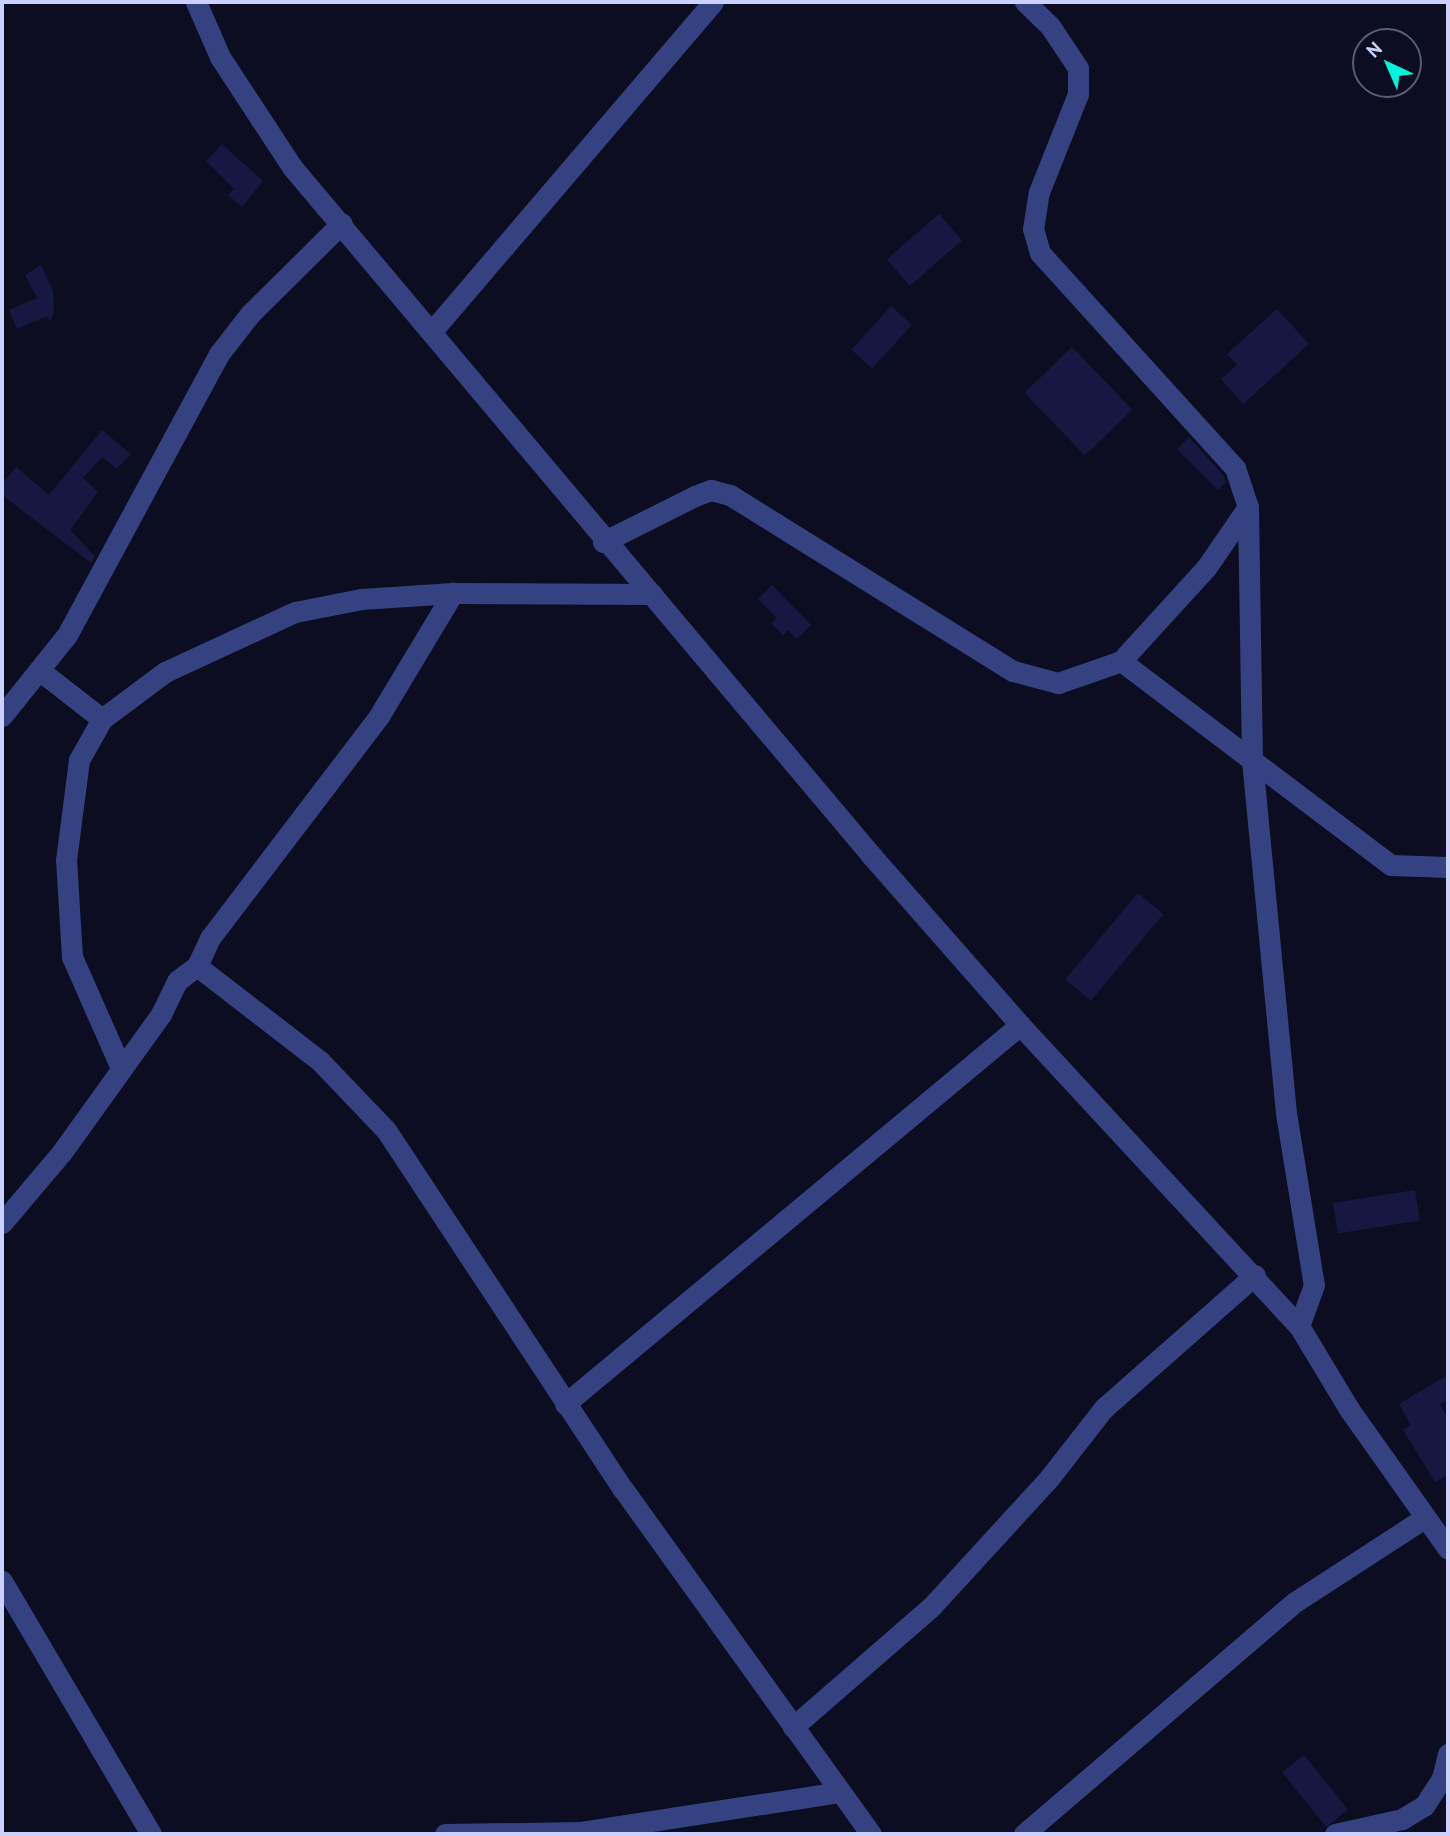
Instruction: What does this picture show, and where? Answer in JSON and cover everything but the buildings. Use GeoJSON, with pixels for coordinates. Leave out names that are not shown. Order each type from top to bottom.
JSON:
{"type":"FeatureCollection","features":[{"type":"Feature","properties":{"kind":"street"},"geometry":{"type":"LineString","coordinates":[[196,2],[220,57],[256,117],[433,330],[603,542],[652,594],[1020,1025],[1255,1275],[1299,1326],[1423,1519],[1448,1549]]}},
{"type":"Feature","properties":{"kind":"street"},"geometry":{"type":"LineString","coordinates":[[433,330],[713,2]]}},
{"type":"Feature","properties":{"kind":"street"},"geometry":{"type":"LineString","coordinates":[[1025,2],[1050,26],[1078,68],[1078,94],[1039,192],[1033,229],[1040,253],[1236,468],[1248,507],[1252,760],[1286,1113],[1314,1284],[1299,1326]]}},
{"type":"Feature","properties":{"kind":"street"},"geometry":{"type":"LineString","coordinates":[[2,716],[67,635],[219,354],[250,314],[342,223]]}},
{"type":"Feature","properties":{"kind":"street"},"geometry":{"type":"LineString","coordinates":[[603,542],[711,490],[730,495],[1013,671],[1058,683],[1121,661],[1180,602],[1248,507]]}},
{"type":"Feature","properties":{"kind":"street"},"geometry":{"type":"LineString","coordinates":[[121,1068],[72,957],[66,860],[79,761],[102,719],[165,672],[295,612],[361,599],[453,593],[652,594]]}},
{"type":"Feature","properties":{"kind":"street"},"geometry":{"type":"LineString","coordinates":[[2,1223],[62,1152],[161,1014],[177,981],[197,966],[210,938],[379,716],[453,593]]}},
{"type":"Feature","properties":{"kind":"street"},"geometry":{"type":"LineString","coordinates":[[1121,661],[1391,865],[1448,867]]}},
{"type":"Feature","properties":{"kind":"street"},"geometry":{"type":"LineString","coordinates":[[39,670],[102,719]]}},
{"type":"Feature","properties":{"kind":"street"},"geometry":{"type":"LineString","coordinates":[[197,966],[320,1061],[386,1130],[565,1404],[871,1834]]}},
{"type":"Feature","properties":{"kind":"street"},"geometry":{"type":"LineString","coordinates":[[565,1404],[772,1226],[1020,1025]]}},
{"type":"Feature","properties":{"kind":"street"},"geometry":{"type":"LineString","coordinates":[[793,1727],[932,1606],[1050,1478],[1104,1408],[1255,1275]]}},
{"type":"Feature","properties":{"kind":"street"},"geometry":{"type":"LineString","coordinates":[[1024,1834],[1295,1602],[1423,1519]]}},
{"type":"Feature","properties":{"kind":"street"},"geometry":{"type":"LineString","coordinates":[[2,1580],[151,1834]]}},
{"type":"Feature","properties":{"kind":"street"},"geometry":{"type":"LineString","coordinates":[[1335,1834],[1408,1827],[1444,1782],[1448,1754]]}},
{"type":"Feature","properties":{"kind":"street"},"geometry":{"type":"LineString","coordinates":[[446,1834],[581,1832],[839,1792]]}}]}
